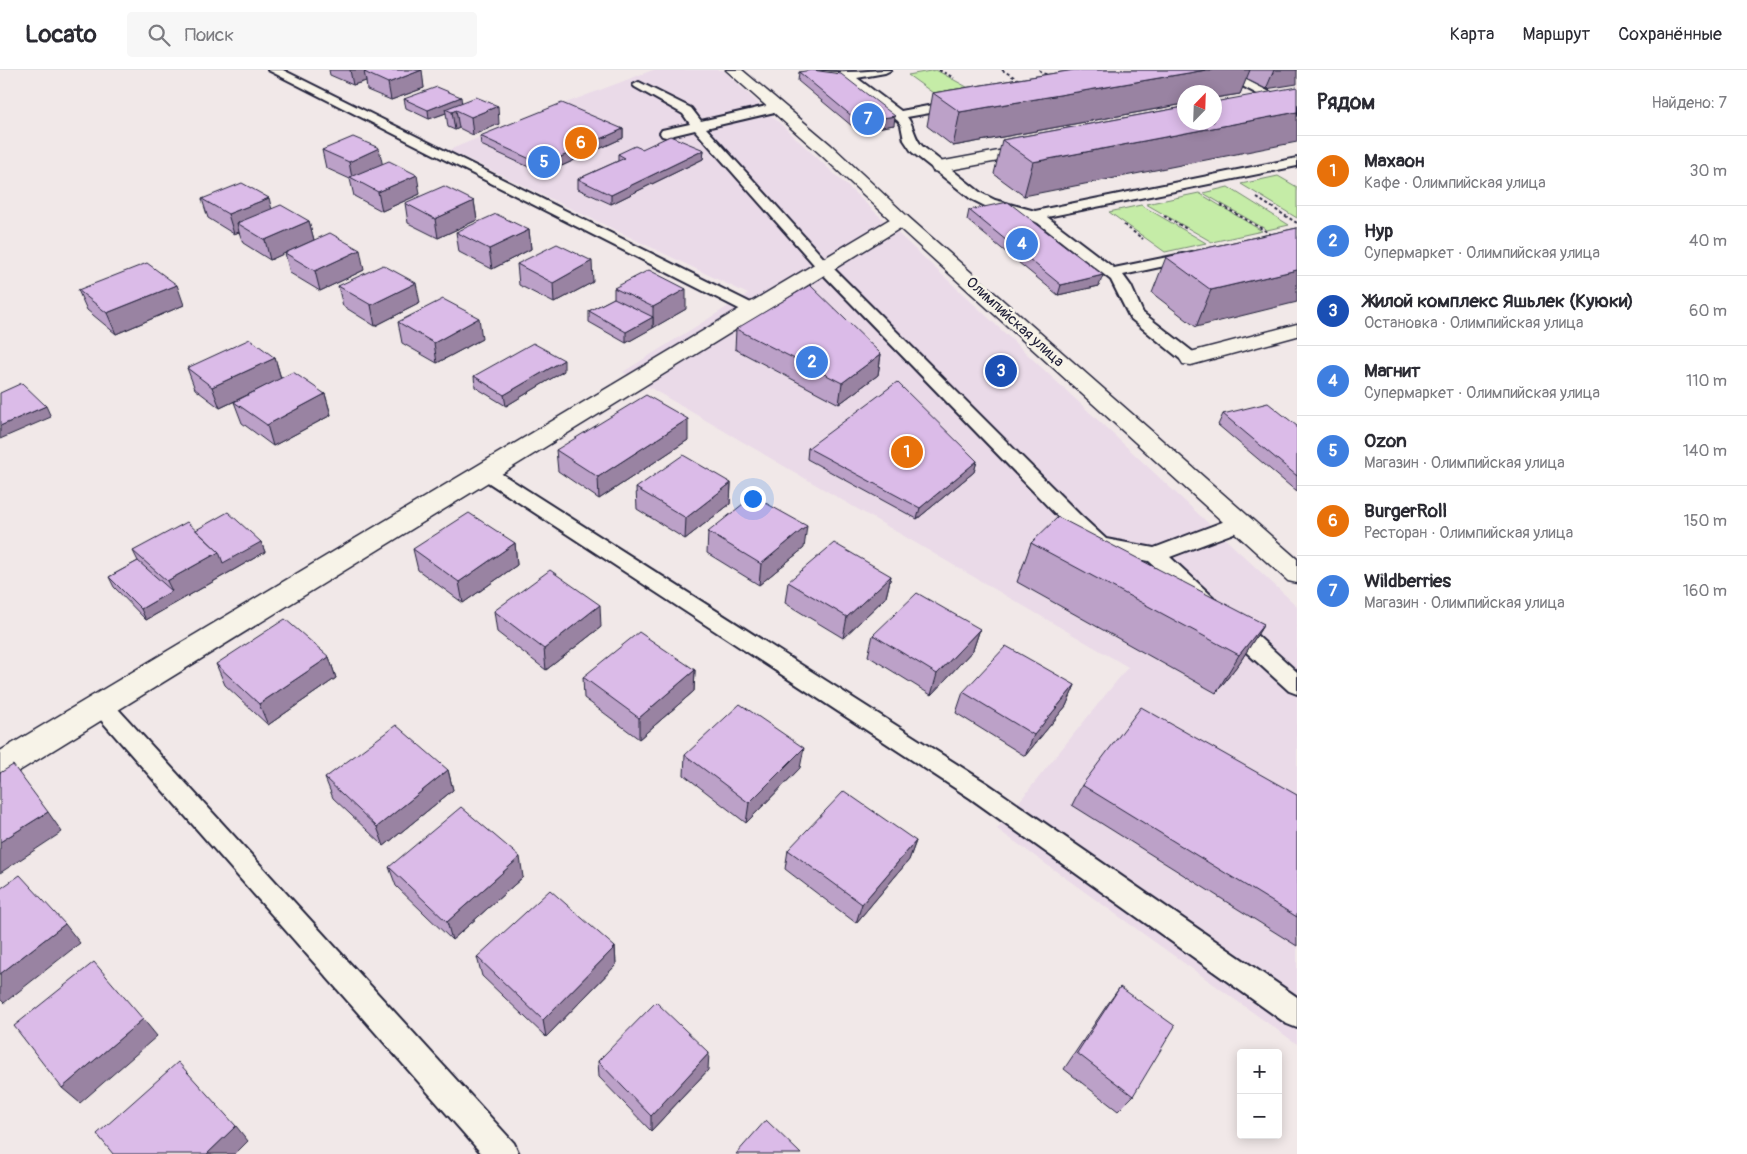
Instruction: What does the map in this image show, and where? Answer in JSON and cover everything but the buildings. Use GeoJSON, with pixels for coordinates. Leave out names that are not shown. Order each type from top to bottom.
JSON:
{"type":"FeatureCollection","features":[{"type":"Feature","properties":{"kind":"street","name":"Олимпийская улица"},"geometry":{"type":"LineString","coordinates":[[733,70],[825,149],[901,220],[1297,574]]}},
{"type":"Feature","properties":{"kind":"street"},"geometry":{"type":"LineString","coordinates":[[1253,108],[1289,102]]}},
{"type":"Feature","properties":{"kind":"street"},"geometry":{"type":"LineString","coordinates":[[939,167],[1047,147]]}},
{"type":"Feature","properties":{"kind":"street"},"geometry":{"type":"LineString","coordinates":[[0,767],[901,220]]}},
{"type":"Feature","properties":{"kind":"street"},"geometry":{"type":"LineString","coordinates":[[1191,359],[1297,330]]}},
{"type":"Feature","properties":{"kind":"lane"},"geometry":{"type":"LineString","coordinates":[[274,70],[753,310]]}},
{"type":"Feature","properties":{"kind":"lane"},"geometry":{"type":"LineString","coordinates":[[815,70],[844,76],[898,114],[906,122],[912,144],[982,200],[1034,215],[1112,273],[1123,286],[1136,314],[1191,359]]}},
{"type":"Feature","properties":{"kind":"lane"},"geometry":{"type":"LineString","coordinates":[[844,76],[885,70]]}},
{"type":"Feature","properties":{"kind":"lane"},"geometry":{"type":"LineString","coordinates":[[1218,70],[1289,102],[1297,111]]}},
{"type":"Feature","properties":{"kind":"lane"},"geometry":{"type":"LineString","coordinates":[[639,85],[687,111],[697,125],[823,266],[1093,539],[1100,544],[1155,555],[1297,685]]}},
{"type":"Feature","properties":{"kind":"lane"},"geometry":{"type":"LineString","coordinates":[[898,114],[974,102]]}},
{"type":"Feature","properties":{"kind":"lane"},"geometry":{"type":"LineString","coordinates":[[666,133],[775,108]]}},
{"type":"Feature","properties":{"kind":"lane"},"geometry":{"type":"LineString","coordinates":[[1034,215],[1297,162]]}},
{"type":"Feature","properties":{"kind":"lane"},"geometry":{"type":"LineString","coordinates":[[1112,273],[1202,253]]}},
{"type":"Feature","properties":{"kind":"lane"},"geometry":{"type":"LineString","coordinates":[[486,473],[978,791],[1297,1014]]}},
{"type":"Feature","properties":{"kind":"lane"},"geometry":{"type":"LineString","coordinates":[[1155,555],[1240,523]]}},
{"type":"Feature","properties":{"kind":"lane"},"geometry":{"type":"LineString","coordinates":[[102,705],[504,1154]]}},
{"type":"Feature","properties":{"kind":"path"},"geometry":{"type":"LineString","coordinates":[[1002,70],[1024,82]]}},
{"type":"Feature","properties":{"kind":"path"},"geometry":{"type":"LineString","coordinates":[[1039,70],[1052,78]]}},
{"type":"Feature","properties":{"kind":"path"},"geometry":{"type":"LineString","coordinates":[[1222,177],[1297,223]]}},
{"type":"Feature","properties":{"kind":"path"},"geometry":{"type":"LineString","coordinates":[[1186,184],[1276,237]]}},
{"type":"Feature","properties":{"kind":"path"},"geometry":{"type":"LineString","coordinates":[[1129,196],[1188,230]]}},
{"type":"Feature","properties":{"kind":"path"},"geometry":{"type":"LineString","coordinates":[[1093,203],[1172,260]]}},
{"type":"Feature","properties":{"kind":"shaded area"},"geometry":{"type":"Polygon","coordinates":[[[653,70],[723,70],[1297,606],[1297,1044],[997,829],[1128,667],[623,372],[748,294],[449,150],[526,118],[653,70]]]}},
{"type":"Feature","properties":{"kind":"green space"},"geometry":{"type":"Polygon","coordinates":[[[936,70],[976,92],[940,98],[908,75],[936,70]]]}},
{"type":"Feature","properties":{"kind":"green space"},"geometry":{"type":"Polygon","coordinates":[[[1278,176],[1297,187],[1297,218],[1241,184],[1278,176]]]}},
{"type":"Feature","properties":{"kind":"green space"},"geometry":{"type":"Polygon","coordinates":[[[1228,187],[1289,225],[1267,230],[1203,193],[1228,187]]]}},
{"type":"Feature","properties":{"kind":"green space"},"geometry":{"type":"Polygon","coordinates":[[[1199,193],[1262,231],[1212,242],[1146,204],[1199,193]]]}},
{"type":"Feature","properties":{"kind":"green space"},"geometry":{"type":"Polygon","coordinates":[[[1141,205],[1206,243],[1165,252],[1109,212],[1141,205]]]}},
{"type":"Feature","properties":{"kind":"place","name":"Wildberries"},"geometry":{"type":"Point","coordinates":[868,119]}},
{"type":"Feature","properties":{"kind":"place","name":"BurgerRoll"},"geometry":{"type":"Point","coordinates":[581,143]}},
{"type":"Feature","properties":{"kind":"place","name":"Ozon"},"geometry":{"type":"Point","coordinates":[544,162]}},
{"type":"Feature","properties":{"kind":"place","name":"Магнит"},"geometry":{"type":"Point","coordinates":[1022,244]}},
{"type":"Feature","properties":{"kind":"place","name":"Нур"},"geometry":{"type":"Point","coordinates":[812,362]}},
{"type":"Feature","properties":{"kind":"place","name":"Жилой комплекс Яшьлек (Куюки)"},"geometry":{"type":"Point","coordinates":[1001,371]}},
{"type":"Feature","properties":{"kind":"place","name":"Махаон"},"geometry":{"type":"Point","coordinates":[907,452]}}]}
